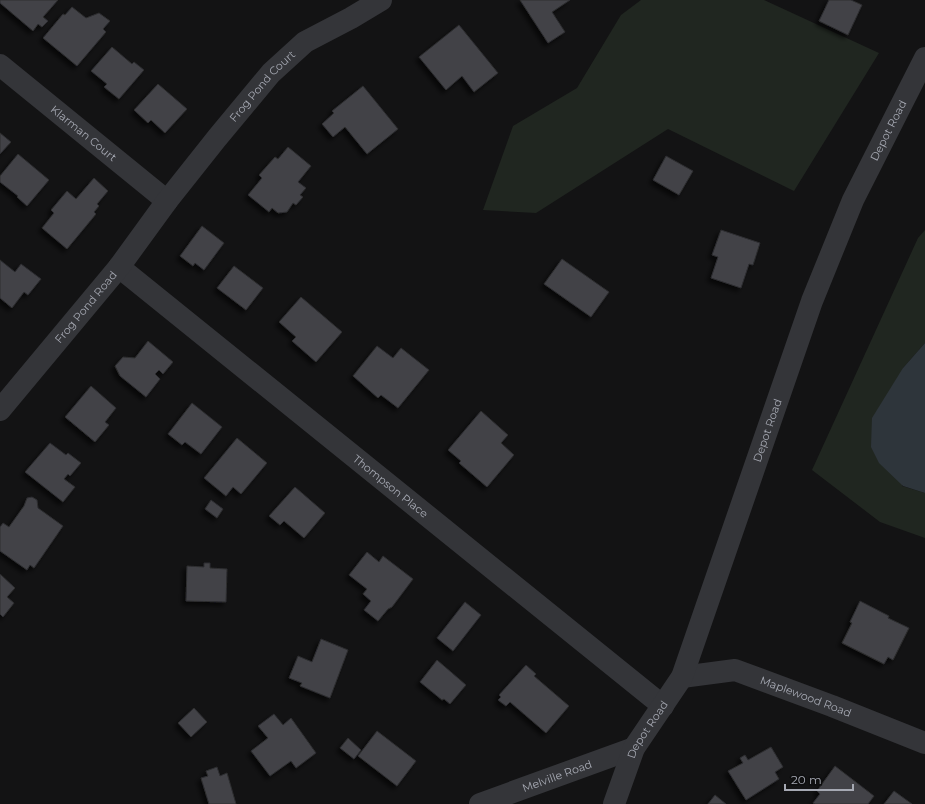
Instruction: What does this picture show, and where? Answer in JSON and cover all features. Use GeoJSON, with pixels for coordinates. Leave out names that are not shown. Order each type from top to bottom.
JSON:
{"type":"FeatureCollection","features":[{"type":"Feature","properties":{"kind":"street","name":"Frog Pond Court"},"geometry":{"type":"LineString","coordinates":[[167,201],[271,73],[305,42],[351,18],[381,0]]}},
{"type":"Feature","properties":{"kind":"street","name":"Depot Road"},"geometry":{"type":"LineString","coordinates":[[614,804],[634,748],[682,677],[812,301],[853,200],[925,58]]}},
{"type":"Feature","properties":{"kind":"street","name":"Klarman Court"},"geometry":{"type":"LineString","coordinates":[[0,65],[167,201]]}},
{"type":"Feature","properties":{"kind":"street","name":"Frog Pond Road"},"geometry":{"type":"LineString","coordinates":[[0,410],[119,268],[167,201]]}},
{"type":"Feature","properties":{"kind":"street","name":"Thompson Place"},"geometry":{"type":"LineString","coordinates":[[119,268],[663,706]]}},
{"type":"Feature","properties":{"kind":"street","name":"Maplewood Road"},"geometry":{"type":"LineString","coordinates":[[682,677],[735,670],[925,743]]}},
{"type":"Feature","properties":{"kind":"street","name":"Melville Road"},"geometry":{"type":"LineString","coordinates":[[480,804],[634,748]]}},
{"type":"Feature","properties":{"kind":"shaded area"},"geometry":{"type":"Polygon","coordinates":[[[641,0],[764,0],[879,53],[794,191],[668,129],[536,213],[483,210],[513,126],[577,88],[621,15],[641,0]]]}},
{"type":"Feature","properties":{"kind":"shaded area"},"geometry":{"type":"Polygon","coordinates":[[[925,230],[925,343],[903,368],[902,486],[925,493],[925,538],[880,522],[812,470],[918,238],[925,230]]]}},
{"type":"Feature","properties":{"kind":"shaded area"},"geometry":{"type":"Polygon","coordinates":[[[925,343],[925,493],[903,486],[879,463],[871,447],[872,418],[903,368],[925,343]]]}},
{"type":"Feature","properties":{"kind":"building"},"geometry":{"type":"Polygon","coordinates":[[[0,0],[58,0],[43,17],[48,21],[42,27],[38,24],[33,31],[0,3],[0,0]]]}},
{"type":"Feature","properties":{"kind":"building"},"geometry":{"type":"Polygon","coordinates":[[[520,0],[570,0],[552,12],[565,32],[548,43],[520,0]]]}},
{"type":"Feature","properties":{"kind":"building"},"geometry":{"type":"Polygon","coordinates":[[[829,0],[851,0],[862,5],[848,35],[819,21],[829,0]]]}},
{"type":"Feature","properties":{"kind":"building"},"geometry":{"type":"Polygon","coordinates":[[[72,7],[86,18],[99,13],[110,21],[103,29],[106,32],[77,66],[43,38],[63,14],[65,15],[72,7]]]}},
{"type":"Feature","properties":{"kind":"building"},"geometry":{"type":"Polygon","coordinates":[[[459,25],[498,73],[474,92],[462,76],[446,90],[419,57],[459,25]]]}},
{"type":"Feature","properties":{"kind":"building"},"geometry":{"type":"Polygon","coordinates":[[[112,47],[132,64],[134,62],[144,70],[119,99],[104,87],[107,84],[91,71],[112,47]]]}},
{"type":"Feature","properties":{"kind":"building"},"geometry":{"type":"Polygon","coordinates":[[[158,84],[187,109],[165,133],[151,120],[148,123],[134,110],[158,84]]]}},
{"type":"Feature","properties":{"kind":"building"},"geometry":{"type":"Polygon","coordinates":[[[363,86],[398,129],[367,154],[345,127],[333,137],[322,124],[334,113],[332,111],[363,86]]]}},
{"type":"Feature","properties":{"kind":"building"},"geometry":{"type":"Polygon","coordinates":[[[0,133],[11,142],[0,154],[0,133]]]}},
{"type":"Feature","properties":{"kind":"building"},"geometry":{"type":"Polygon","coordinates":[[[288,147],[311,166],[298,182],[306,188],[300,195],[303,197],[296,205],[293,203],[287,212],[278,213],[272,208],[269,212],[248,195],[262,178],[259,175],[275,157],[278,159],[288,147]]]}},
{"type":"Feature","properties":{"kind":"building"},"geometry":{"type":"Polygon","coordinates":[[[18,154],[49,180],[27,206],[17,197],[18,196],[0,182],[0,176],[18,154]]]}},
{"type":"Feature","properties":{"kind":"building"},"geometry":{"type":"Polygon","coordinates":[[[666,156],[693,171],[679,195],[653,180],[666,156]]]}},
{"type":"Feature","properties":{"kind":"building"},"geometry":{"type":"Polygon","coordinates":[[[94,178],[108,191],[97,204],[99,206],[94,212],[96,214],[67,249],[42,228],[54,213],[51,210],[67,191],[76,199],[94,178]]]}},
{"type":"Feature","properties":{"kind":"building"},"geometry":{"type":"Polygon","coordinates":[[[202,226],[224,243],[204,270],[195,263],[193,266],[180,256],[202,226]]]}},
{"type":"Feature","properties":{"kind":"building"},"geometry":{"type":"Polygon","coordinates":[[[721,230],[760,243],[753,265],[749,264],[741,288],[711,278],[718,257],[712,255],[721,230]]]}},
{"type":"Feature","properties":{"kind":"building"},"geometry":{"type":"Polygon","coordinates":[[[562,259],[609,292],[591,317],[544,284],[562,259]]]}},
{"type":"Feature","properties":{"kind":"building"},"geometry":{"type":"Polygon","coordinates":[[[0,260],[15,272],[21,264],[41,279],[28,295],[24,292],[12,308],[0,298],[0,260]]]}},
{"type":"Feature","properties":{"kind":"building"},"geometry":{"type":"Polygon","coordinates":[[[234,266],[263,288],[246,310],[217,288],[234,266]]]}},
{"type":"Feature","properties":{"kind":"building"},"geometry":{"type":"Polygon","coordinates":[[[301,297],[342,332],[316,362],[292,341],[296,337],[279,322],[301,297]]]}},
{"type":"Feature","properties":{"kind":"building"},"geometry":{"type":"Polygon","coordinates":[[[148,341],[173,362],[163,374],[159,370],[155,374],[160,379],[146,397],[120,376],[115,366],[123,357],[135,358],[148,341]]]}},
{"type":"Feature","properties":{"kind":"building"},"geometry":{"type":"Polygon","coordinates":[[[377,346],[393,358],[401,348],[429,370],[398,408],[381,395],[378,398],[353,376],[377,346]]]}},
{"type":"Feature","properties":{"kind":"building"},"geometry":{"type":"Polygon","coordinates":[[[91,386],[116,408],[105,422],[109,425],[95,442],[65,417],[91,386]]]}},
{"type":"Feature","properties":{"kind":"building"},"geometry":{"type":"Polygon","coordinates":[[[192,403],[222,427],[201,454],[185,442],[182,445],[168,434],[192,403]]]}},
{"type":"Feature","properties":{"kind":"building"},"geometry":{"type":"Polygon","coordinates":[[[481,411],[508,435],[501,443],[514,455],[487,487],[459,463],[461,461],[448,450],[481,411]]]}},
{"type":"Feature","properties":{"kind":"building"},"geometry":{"type":"Polygon","coordinates":[[[237,438],[267,463],[241,494],[233,487],[226,496],[204,478],[237,438]]]}},
{"type":"Feature","properties":{"kind":"building"},"geometry":{"type":"Polygon","coordinates":[[[50,443],[66,455],[68,453],[81,463],[70,476],[68,474],[64,479],[75,487],[63,502],[25,472],[50,443]]]}},
{"type":"Feature","properties":{"kind":"building"},"geometry":{"type":"Polygon","coordinates":[[[295,487],[325,513],[304,538],[284,521],[280,525],[269,516],[295,487]]]}},
{"type":"Feature","properties":{"kind":"building"},"geometry":{"type":"Polygon","coordinates":[[[32,497],[37,500],[38,508],[63,526],[34,568],[30,565],[27,570],[0,551],[0,527],[3,523],[9,527],[24,506],[27,498],[32,497]]]}},
{"type":"Feature","properties":{"kind":"building"},"geometry":{"type":"Polygon","coordinates":[[[211,500],[223,509],[217,518],[205,509],[211,500]]]}},
{"type":"Feature","properties":{"kind":"building"},"geometry":{"type":"Polygon","coordinates":[[[367,552],[379,562],[383,556],[413,579],[392,607],[388,609],[378,621],[364,610],[371,601],[363,594],[367,589],[349,575],[367,552]]]}},
{"type":"Feature","properties":{"kind":"building"},"geometry":{"type":"Polygon","coordinates":[[[204,563],[210,563],[210,568],[227,569],[226,602],[186,601],[187,566],[204,567],[204,563]]]}},
{"type":"Feature","properties":{"kind":"building"},"geometry":{"type":"Polygon","coordinates":[[[0,574],[15,588],[7,597],[14,603],[3,617],[0,614],[0,574]]]}},
{"type":"Feature","properties":{"kind":"building"},"geometry":{"type":"Polygon","coordinates":[[[860,601],[889,616],[888,618],[909,628],[893,660],[888,657],[884,664],[842,643],[852,623],[850,622],[860,601]]]}},
{"type":"Feature","properties":{"kind":"building"},"geometry":{"type":"Polygon","coordinates":[[[465,602],[481,615],[453,651],[437,638],[465,602]]]}},
{"type":"Feature","properties":{"kind":"building"},"geometry":{"type":"Polygon","coordinates":[[[321,639],[348,650],[330,698],[300,686],[302,683],[289,678],[298,656],[312,662],[321,639]]]}},
{"type":"Feature","properties":{"kind":"building"},"geometry":{"type":"Polygon","coordinates":[[[437,660],[466,685],[450,704],[444,699],[442,700],[420,682],[437,660]]]}},
{"type":"Feature","properties":{"kind":"building"},"geometry":{"type":"Polygon","coordinates":[[[526,665],[536,674],[534,676],[569,706],[546,733],[510,702],[506,706],[498,700],[501,697],[499,695],[526,665]]]}},
{"type":"Feature","properties":{"kind":"building"},"geometry":{"type":"Polygon","coordinates":[[[194,708],[207,722],[191,737],[178,723],[194,708]]]}},
{"type":"Feature","properties":{"kind":"building"},"geometry":{"type":"Polygon","coordinates":[[[274,714],[283,725],[291,718],[316,753],[296,768],[291,761],[270,776],[251,751],[268,738],[258,726],[274,714]]]}},
{"type":"Feature","properties":{"kind":"building"},"geometry":{"type":"Polygon","coordinates":[[[377,731],[416,761],[397,786],[358,756],[377,731]]]}},
{"type":"Feature","properties":{"kind":"building"},"geometry":{"type":"Polygon","coordinates":[[[348,738],[361,750],[354,759],[340,748],[348,738]]]}},
{"type":"Feature","properties":{"kind":"building"},"geometry":{"type":"Polygon","coordinates":[[[771,747],[783,767],[775,772],[779,779],[746,800],[728,771],[743,763],[740,758],[745,755],[748,760],[771,747]]]}},
{"type":"Feature","properties":{"kind":"building"},"geometry":{"type":"Polygon","coordinates":[[[835,766],[874,796],[868,804],[813,803],[820,794],[817,791],[835,766]]]}},
{"type":"Feature","properties":{"kind":"building"},"geometry":{"type":"Polygon","coordinates":[[[217,767],[220,776],[227,773],[236,804],[209,804],[201,778],[208,776],[206,771],[217,767]]]}},
{"type":"Feature","properties":{"kind":"building"},"geometry":{"type":"Polygon","coordinates":[[[894,791],[912,804],[884,804],[894,791]]]}},
{"type":"Feature","properties":{"kind":"building"},"geometry":{"type":"Polygon","coordinates":[[[715,795],[726,804],[708,804],[715,795]]]}}]}
